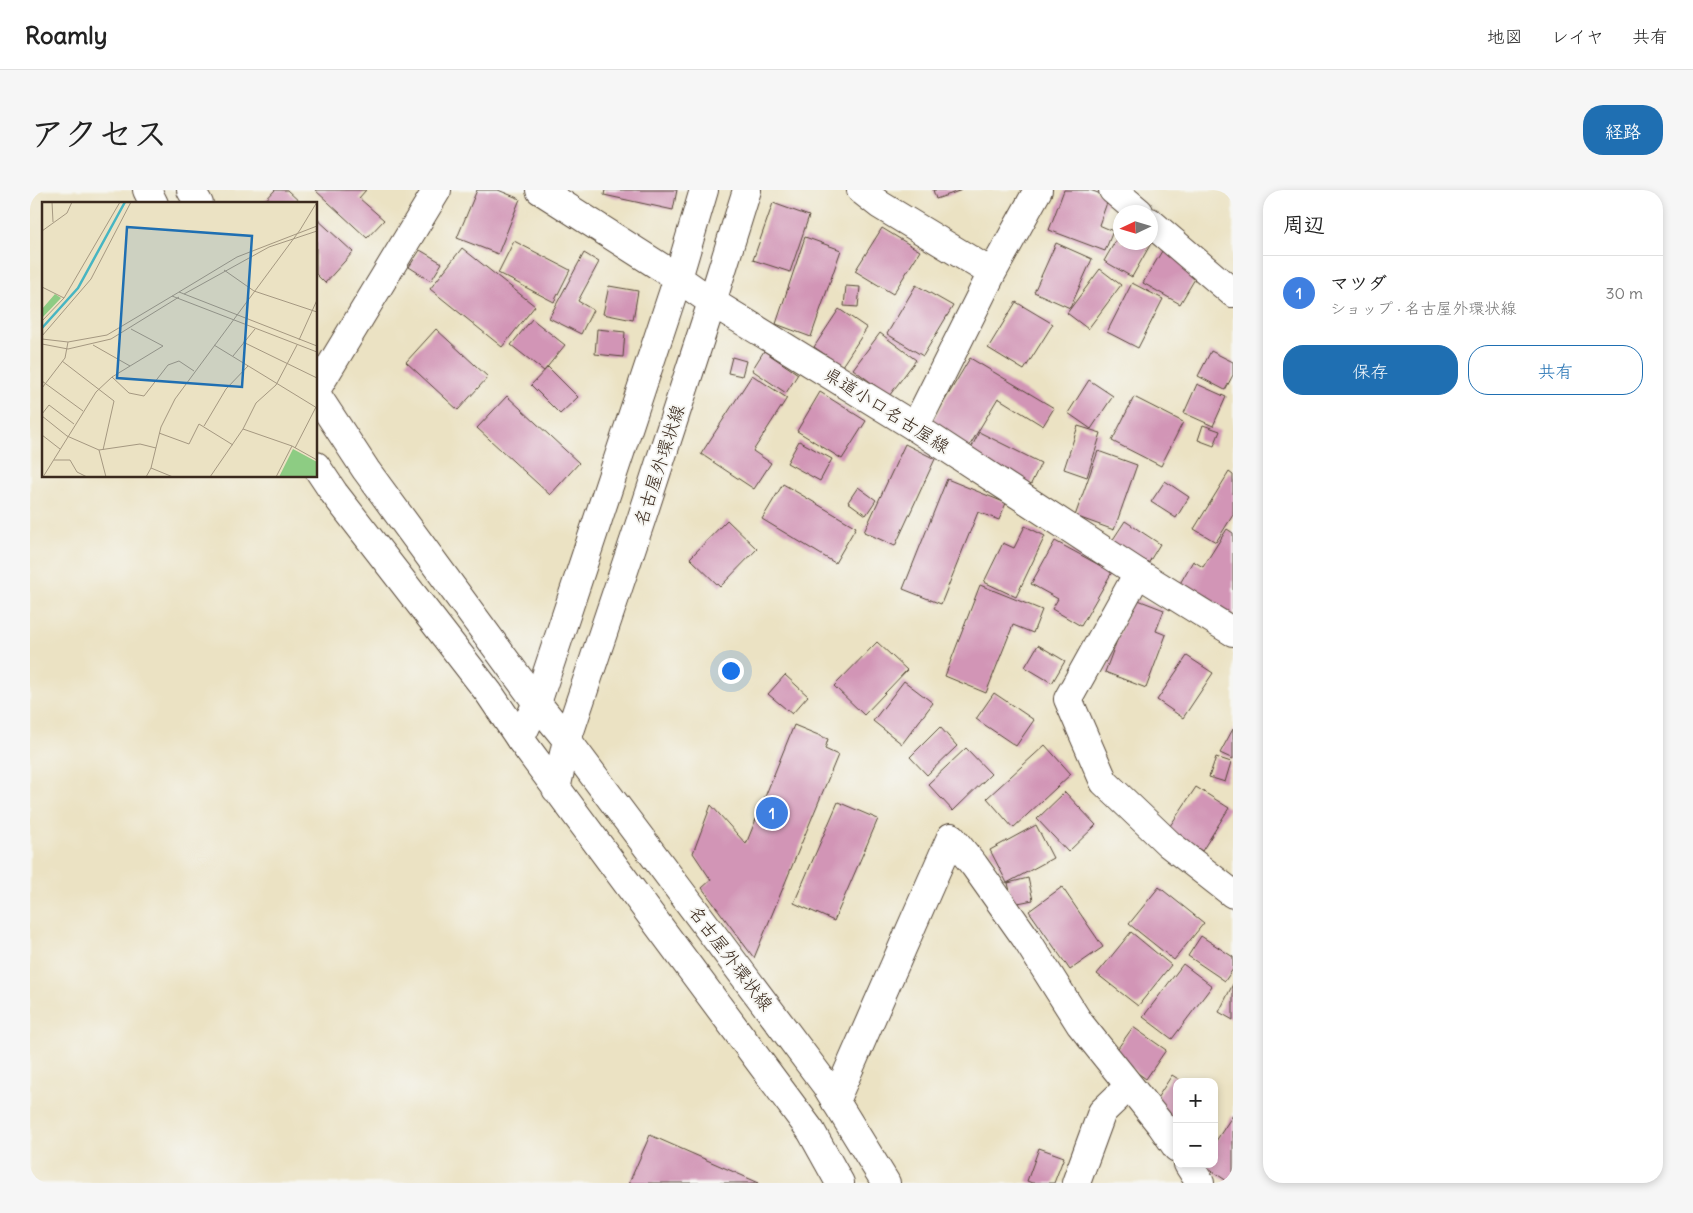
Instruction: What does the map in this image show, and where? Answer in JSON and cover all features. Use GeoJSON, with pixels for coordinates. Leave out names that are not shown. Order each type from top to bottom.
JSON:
{"type":"FeatureCollection","features":[{"type":"Feature","properties":{"kind":"main road"},"geometry":{"type":"LineString","coordinates":[[147,190],[153,202]]}},
{"type":"Feature","properties":{"kind":"main road"},"geometry":{"type":"LineString","coordinates":[[191,190],[198,202]]}},
{"type":"Feature","properties":{"kind":"main road"},"geometry":{"type":"LineString","coordinates":[[318,387],[437,190]]}},
{"type":"Feature","properties":{"kind":"main road","name":"県道小口名古屋線"},"geometry":{"type":"LineString","coordinates":[[540,190],[678,278],[712,302],[915,427],[1138,573],[1233,632]]}},
{"type":"Feature","properties":{"kind":"main road"},"geometry":{"type":"LineString","coordinates":[[520,738],[537,704],[678,278],[704,190]]}},
{"type":"Feature","properties":{"kind":"main road","name":"名古屋外環状線"},"geometry":{"type":"LineString","coordinates":[[556,788],[567,740],[712,302],[747,190]]}},
{"type":"Feature","properties":{"kind":"main road"},"geometry":{"type":"LineString","coordinates":[[915,427],[992,272],[1038,190]]}},
{"type":"Feature","properties":{"kind":"main road"},"geometry":{"type":"LineString","coordinates":[[1113,190],[1131,205]]}},
{"type":"Feature","properties":{"kind":"main road"},"geometry":{"type":"LineString","coordinates":[[876,195],[992,272]]}},
{"type":"Feature","properties":{"kind":"main road"},"geometry":{"type":"LineString","coordinates":[[1158,229],[1233,293]]}},
{"type":"Feature","properties":{"kind":"main road","name":"名古屋外環状線"},"geometry":{"type":"LineString","coordinates":[[318,397],[366,470],[537,704],[567,740],[825,1084],[886,1183]]}},
{"type":"Feature","properties":{"kind":"main road"},"geometry":{"type":"LineString","coordinates":[[318,469],[489,693],[556,788],[811,1131],[840,1183]]}},
{"type":"Feature","properties":{"kind":"main road"},"geometry":{"type":"LineString","coordinates":[[1138,573],[1068,699],[1104,782],[1169,844],[1233,894]]}},
{"type":"Feature","properties":{"kind":"main road"},"geometry":{"type":"LineString","coordinates":[[835,1100],[952,837],[974,864],[1026,937],[1080,1024],[1173,1142]]}},
{"type":"Feature","properties":{"kind":"main road"},"geometry":{"type":"LineString","coordinates":[[1076,1183],[1102,1112],[1129,1086]]}},
{"type":"Feature","properties":{"kind":"main road"},"geometry":{"type":"LineString","coordinates":[[1191,1168],[1200,1183]]}},
{"type":"Feature","properties":{"kind":"building"},"geometry":{"type":"Polygon","coordinates":[[[275,190],[287,190],[300,202],[264,202],[275,190]]]}},
{"type":"Feature","properties":{"kind":"building"},"geometry":{"type":"Polygon","coordinates":[[[315,190],[366,190],[359,198],[384,220],[367,238],[315,190]]]}},
{"type":"Feature","properties":{"kind":"building"},"geometry":{"type":"Polygon","coordinates":[[[477,190],[498,190],[520,199],[498,254],[457,238],[477,190]]]}},
{"type":"Feature","properties":{"kind":"building"},"geometry":{"type":"Polygon","coordinates":[[[605,190],[677,190],[673,210],[604,195],[605,190]]]}},
{"type":"Feature","properties":{"kind":"building"},"geometry":{"type":"Polygon","coordinates":[[[933,190],[962,190],[936,199],[933,190]]]}},
{"type":"Feature","properties":{"kind":"building"},"geometry":{"type":"Polygon","coordinates":[[[1064,190],[1090,190],[1109,197],[1099,225],[1113,231],[1105,251],[1049,230],[1064,190]]]}},
{"type":"Feature","properties":{"kind":"building"},"geometry":{"type":"Polygon","coordinates":[[[773,203],[809,216],[790,272],[753,260],[773,203]]]}},
{"type":"Feature","properties":{"kind":"building"},"geometry":{"type":"Polygon","coordinates":[[[318,220],[353,252],[325,283],[318,276],[318,220]]]}},
{"type":"Feature","properties":{"kind":"building"},"geometry":{"type":"Polygon","coordinates":[[[882,228],[920,251],[893,294],[855,271],[882,228]]]}},
{"type":"Feature","properties":{"kind":"building"},"geometry":{"type":"Polygon","coordinates":[[[805,237],[841,250],[811,337],[776,324],[805,237]]]}},
{"type":"Feature","properties":{"kind":"building"},"geometry":{"type":"Polygon","coordinates":[[[514,241],[570,270],[554,302],[498,273],[514,241]]]}},
{"type":"Feature","properties":{"kind":"building"},"geometry":{"type":"Polygon","coordinates":[[[1056,243],[1092,259],[1070,308],[1034,292],[1056,243]]]}},
{"type":"Feature","properties":{"kind":"building"},"geometry":{"type":"Polygon","coordinates":[[[1113,245],[1113,250],[1147,250],[1132,277],[1104,261],[1113,245]]]}},
{"type":"Feature","properties":{"kind":"building"},"geometry":{"type":"Polygon","coordinates":[[[1165,246],[1202,267],[1180,304],[1143,283],[1165,246]]]}},
{"type":"Feature","properties":{"kind":"building"},"geometry":{"type":"Polygon","coordinates":[[[462,248],[535,306],[502,347],[430,289],[462,248]]]}},
{"type":"Feature","properties":{"kind":"building"},"geometry":{"type":"Polygon","coordinates":[[[420,250],[442,263],[431,281],[409,267],[420,250]]]}},
{"type":"Feature","properties":{"kind":"building"},"geometry":{"type":"Polygon","coordinates":[[[584,253],[599,262],[578,301],[593,310],[581,334],[549,318],[584,253]]]}},
{"type":"Feature","properties":{"kind":"building"},"geometry":{"type":"Polygon","coordinates":[[[1100,269],[1121,285],[1088,329],[1067,313],[1100,269]]]}},
{"type":"Feature","properties":{"kind":"building"},"geometry":{"type":"Polygon","coordinates":[[[1132,283],[1163,299],[1138,348],[1107,332],[1132,283]]]}},
{"type":"Feature","properties":{"kind":"building"},"geometry":{"type":"Polygon","coordinates":[[[916,285],[953,306],[923,356],[887,334],[916,285]]]}},
{"type":"Feature","properties":{"kind":"building"},"geometry":{"type":"Polygon","coordinates":[[[609,286],[638,291],[633,320],[603,314],[609,286]]]}},
{"type":"Feature","properties":{"kind":"building"},"geometry":{"type":"Polygon","coordinates":[[[846,286],[860,287],[858,307],[844,306],[846,286]]]}},
{"type":"Feature","properties":{"kind":"building"},"geometry":{"type":"Polygon","coordinates":[[[1016,302],[1053,324],[1024,370],[988,348],[1016,302]]]}},
{"type":"Feature","properties":{"kind":"building"},"geometry":{"type":"Polygon","coordinates":[[[839,309],[867,328],[842,366],[814,347],[839,309]]]}},
{"type":"Feature","properties":{"kind":"building"},"geometry":{"type":"Polygon","coordinates":[[[532,319],[565,345],[544,371],[511,345],[532,319]]]}},
{"type":"Feature","properties":{"kind":"building"},"geometry":{"type":"Polygon","coordinates":[[[436,329],[488,377],[458,410],[406,362],[436,329]]]}},
{"type":"Feature","properties":{"kind":"building"},"geometry":{"type":"Polygon","coordinates":[[[597,329],[625,332],[623,357],[595,354],[597,329]]]}},
{"type":"Feature","properties":{"kind":"building"},"geometry":{"type":"Polygon","coordinates":[[[880,333],[916,360],[889,396],[853,369],[880,333]]]}},
{"type":"Feature","properties":{"kind":"building"},"geometry":{"type":"Polygon","coordinates":[[[764,351],[798,374],[786,393],[752,370],[764,351]]]}},
{"type":"Feature","properties":{"kind":"building"},"geometry":{"type":"Polygon","coordinates":[[[1211,351],[1233,362],[1233,375],[1225,390],[1198,376],[1211,351]]]}},
{"type":"Feature","properties":{"kind":"building"},"geometry":{"type":"Polygon","coordinates":[[[732,357],[746,361],[742,376],[728,373],[732,357]]]}},
{"type":"Feature","properties":{"kind":"building"},"geometry":{"type":"Polygon","coordinates":[[[970,358],[1054,408],[1043,426],[998,398],[967,450],[929,427],[970,358]]]}},
{"type":"Feature","properties":{"kind":"building"},"geometry":{"type":"Polygon","coordinates":[[[548,367],[578,397],[560,414],[531,385],[548,367]]]}},
{"type":"Feature","properties":{"kind":"building"},"geometry":{"type":"Polygon","coordinates":[[[752,375],[787,398],[753,451],[771,463],[754,489],[701,454],[752,375]]]}},
{"type":"Feature","properties":{"kind":"building"},"geometry":{"type":"Polygon","coordinates":[[[1089,380],[1113,396],[1091,429],[1068,413],[1089,380]]]}},
{"type":"Feature","properties":{"kind":"building"},"geometry":{"type":"Polygon","coordinates":[[[1197,384],[1226,397],[1213,426],[1184,413],[1197,384]]]}},
{"type":"Feature","properties":{"kind":"building"},"geometry":{"type":"Polygon","coordinates":[[[820,392],[866,421],[842,459],[797,431],[820,392]]]}},
{"type":"Feature","properties":{"kind":"building"},"geometry":{"type":"Polygon","coordinates":[[[507,396],[579,463],[550,495],[477,428],[507,396]]]}},
{"type":"Feature","properties":{"kind":"building"},"geometry":{"type":"Polygon","coordinates":[[[1134,397],[1183,422],[1161,466],[1112,441],[1134,397]]]}},
{"type":"Feature","properties":{"kind":"building"},"geometry":{"type":"Polygon","coordinates":[[[1203,425],[1220,431],[1214,446],[1198,440],[1203,425]]]}},
{"type":"Feature","properties":{"kind":"building"},"geometry":{"type":"Polygon","coordinates":[[[1078,426],[1101,433],[1087,477],[1064,469],[1078,426]]]}},
{"type":"Feature","properties":{"kind":"building"},"geometry":{"type":"Polygon","coordinates":[[[979,432],[1041,463],[1029,488],[967,457],[979,432]]]}},
{"type":"Feature","properties":{"kind":"building"},"geometry":{"type":"Polygon","coordinates":[[[799,441],[832,459],[820,481],[787,463],[799,441]]]}},
{"type":"Feature","properties":{"kind":"building"},"geometry":{"type":"Polygon","coordinates":[[[905,444],[935,459],[895,546],[864,532],[905,444]]]}},
{"type":"Feature","properties":{"kind":"building"},"geometry":{"type":"Polygon","coordinates":[[[1098,451],[1137,465],[1114,530],[1075,516],[1098,451]]]}},
{"type":"Feature","properties":{"kind":"building"},"geometry":{"type":"Polygon","coordinates":[[[1229,472],[1233,475],[1233,515],[1216,542],[1194,529],[1229,472]]]}},
{"type":"Feature","properties":{"kind":"building"},"geometry":{"type":"Polygon","coordinates":[[[947,479],[1006,503],[999,520],[978,512],[941,604],[903,589],[947,479]]]}},
{"type":"Feature","properties":{"kind":"building"},"geometry":{"type":"Polygon","coordinates":[[[1165,481],[1189,497],[1176,518],[1151,502],[1165,481]]]}},
{"type":"Feature","properties":{"kind":"building"},"geometry":{"type":"Polygon","coordinates":[[[783,484],[856,527],[835,563],[762,519],[783,484]]]}},
{"type":"Feature","properties":{"kind":"building"},"geometry":{"type":"Polygon","coordinates":[[[858,487],[876,500],[866,515],[848,502],[858,487]]]}},
{"type":"Feature","properties":{"kind":"building"},"geometry":{"type":"Polygon","coordinates":[[[727,520],[757,549],[720,587],[690,558],[727,520]]]}},
{"type":"Feature","properties":{"kind":"building"},"geometry":{"type":"Polygon","coordinates":[[[1125,521],[1160,544],[1146,567],[1110,544],[1125,521]]]}},
{"type":"Feature","properties":{"kind":"building"},"geometry":{"type":"Polygon","coordinates":[[[1025,526],[1045,536],[1016,597],[984,582],[1003,543],[1014,548],[1025,526]]]}},
{"type":"Feature","properties":{"kind":"building"},"geometry":{"type":"Polygon","coordinates":[[[1227,529],[1233,533],[1233,613],[1229,619],[1178,587],[1193,561],[1203,567],[1227,529]]]}},
{"type":"Feature","properties":{"kind":"building"},"geometry":{"type":"Polygon","coordinates":[[[1055,541],[1112,572],[1081,626],[1052,609],[1058,599],[1031,584],[1055,541]]]}},
{"type":"Feature","properties":{"kind":"building"},"geometry":{"type":"Polygon","coordinates":[[[980,585],[1042,610],[1033,633],[1013,625],[986,693],[945,676],[980,585]]]}},
{"type":"Feature","properties":{"kind":"building"},"geometry":{"type":"Polygon","coordinates":[[[1133,598],[1164,610],[1156,631],[1166,635],[1146,688],[1105,672],[1133,598]]]}},
{"type":"Feature","properties":{"kind":"building"},"geometry":{"type":"Polygon","coordinates":[[[877,642],[907,670],[864,715],[834,686],[877,642]]]}},
{"type":"Feature","properties":{"kind":"building"},"geometry":{"type":"Polygon","coordinates":[[[1038,645],[1065,661],[1052,683],[1025,667],[1038,645]]]}},
{"type":"Feature","properties":{"kind":"building"},"geometry":{"type":"Polygon","coordinates":[[[1187,656],[1213,673],[1183,718],[1157,700],[1187,656]]]}},
{"type":"Feature","properties":{"kind":"building"},"geometry":{"type":"Polygon","coordinates":[[[785,675],[808,696],[792,714],[768,694],[785,675]]]}},
{"type":"Feature","properties":{"kind":"building"},"geometry":{"type":"Polygon","coordinates":[[[904,681],[933,703],[902,744],[873,721],[904,681]]]}},
{"type":"Feature","properties":{"kind":"building"},"geometry":{"type":"Polygon","coordinates":[[[994,693],[1034,720],[1016,746],[976,719],[994,693]]]}},
{"type":"Feature","properties":{"kind":"building"},"geometry":{"type":"Polygon","coordinates":[[[794,725],[828,739],[825,749],[838,755],[754,958],[702,888],[711,880],[693,853],[711,805],[746,844],[794,725]]]}},
{"type":"Feature","properties":{"kind":"building"},"geometry":{"type":"Polygon","coordinates":[[[940,727],[957,746],[927,775],[910,757],[940,727]]]}},
{"type":"Feature","properties":{"kind":"building"},"geometry":{"type":"Polygon","coordinates":[[[1233,729],[1233,759],[1220,753],[1233,729]]]}},
{"type":"Feature","properties":{"kind":"building"},"geometry":{"type":"Polygon","coordinates":[[[1045,745],[1071,774],[1013,828],[987,798],[1045,745]]]}},
{"type":"Feature","properties":{"kind":"building"},"geometry":{"type":"Polygon","coordinates":[[[966,748],[991,774],[953,811],[928,784],[966,748]]]}},
{"type":"Feature","properties":{"kind":"building"},"geometry":{"type":"Polygon","coordinates":[[[1216,757],[1231,762],[1225,782],[1209,777],[1216,757]]]}},
{"type":"Feature","properties":{"kind":"building"},"geometry":{"type":"Polygon","coordinates":[[[1196,787],[1229,808],[1202,851],[1168,829],[1196,787]]]}},
{"type":"Feature","properties":{"kind":"building"},"geometry":{"type":"Polygon","coordinates":[[[1065,792],[1096,825],[1068,852],[1037,819],[1065,792]]]}},
{"type":"Feature","properties":{"kind":"building"},"geometry":{"type":"Polygon","coordinates":[[[838,802],[878,819],[834,921],[794,903],[838,802]]]}},
{"type":"Feature","properties":{"kind":"building"},"geometry":{"type":"Polygon","coordinates":[[[1036,825],[1053,858],[1007,883],[990,850],[1036,825]]]}},
{"type":"Feature","properties":{"kind":"building"},"geometry":{"type":"Polygon","coordinates":[[[1028,878],[1033,900],[1013,904],[1008,883],[1028,878]]]}},
{"type":"Feature","properties":{"kind":"building"},"geometry":{"type":"Polygon","coordinates":[[[1062,887],[1103,947],[1070,970],[1029,911],[1062,887]]]}},
{"type":"Feature","properties":{"kind":"building"},"geometry":{"type":"Polygon","coordinates":[[[1159,887],[1204,923],[1174,960],[1129,924],[1159,887]]]}},
{"type":"Feature","properties":{"kind":"building"},"geometry":{"type":"Polygon","coordinates":[[[1131,932],[1171,965],[1138,1006],[1097,974],[1131,932]]]}},
{"type":"Feature","properties":{"kind":"building"},"geometry":{"type":"Polygon","coordinates":[[[1201,936],[1233,957],[1233,969],[1225,981],[1188,956],[1201,936]]]}},
{"type":"Feature","properties":{"kind":"building"},"geometry":{"type":"Polygon","coordinates":[[[1183,964],[1212,986],[1172,1039],[1143,1017],[1183,964]]]}},
{"type":"Feature","properties":{"kind":"building"},"geometry":{"type":"Polygon","coordinates":[[[1233,984],[1233,1020],[1219,1012],[1233,984]]]}},
{"type":"Feature","properties":{"kind":"building"},"geometry":{"type":"Polygon","coordinates":[[[1133,1027],[1166,1050],[1146,1079],[1113,1055],[1133,1027]]]}},
{"type":"Feature","properties":{"kind":"building"},"geometry":{"type":"Polygon","coordinates":[[[1172,1075],[1177,1078],[1173,1078],[1173,1119],[1152,1106],[1172,1075]]]}},
{"type":"Feature","properties":{"kind":"building"},"geometry":{"type":"Polygon","coordinates":[[[1233,1115],[1233,1183],[1230,1183],[1207,1168],[1218,1168],[1218,1138],[1233,1115]]]}},
{"type":"Feature","properties":{"kind":"building"},"geometry":{"type":"Polygon","coordinates":[[[650,1135],[759,1183],[629,1183],[650,1135]]]}},
{"type":"Feature","properties":{"kind":"building"},"geometry":{"type":"Polygon","coordinates":[[[1039,1148],[1064,1157],[1054,1183],[1032,1183],[1027,1181],[1039,1148]]]}},
{"type":"Feature","properties":{"kind":"place","name":"マツダ"},"geometry":{"type":"Point","coordinates":[772,813]}}]}
